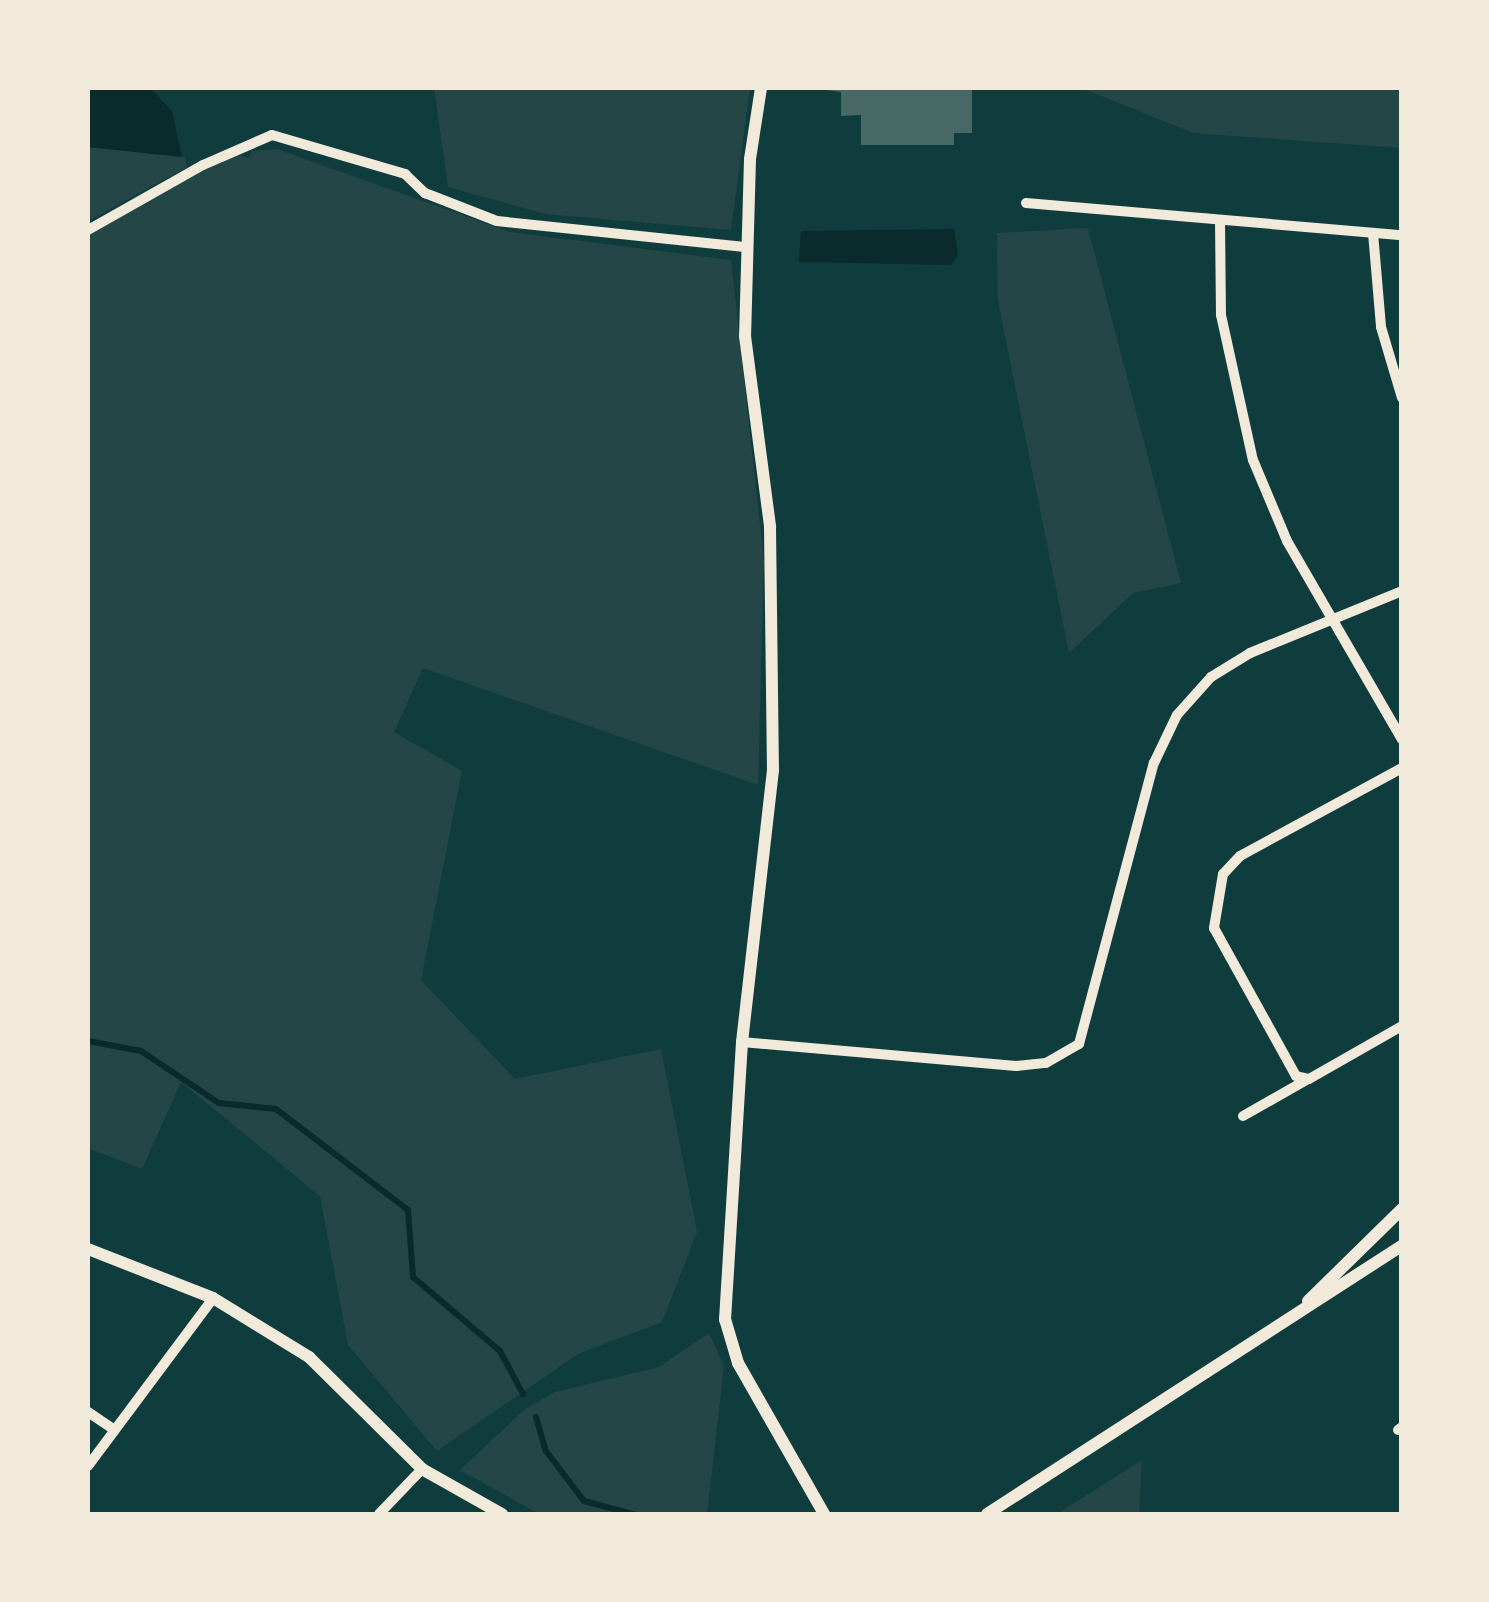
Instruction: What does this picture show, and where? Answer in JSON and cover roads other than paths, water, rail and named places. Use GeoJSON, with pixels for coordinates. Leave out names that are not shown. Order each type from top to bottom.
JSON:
{"type":"FeatureCollection","features":[{"type":"Feature","properties":{"kind":"street"},"geometry":{"type":"LineString","coordinates":[[761,88],[745,247],[745,336],[772,561],[768,815],[742,1042],[725,1320],[738,1363],[824,1514]]}},
{"type":"Feature","properties":{"kind":"street"},"geometry":{"type":"LineString","coordinates":[[88,230],[202,164],[272,135],[405,174],[426,193],[497,221],[745,247]]}},
{"type":"Feature","properties":{"kind":"street"},"geometry":{"type":"LineString","coordinates":[[1026,203],[1402,235]]}},
{"type":"Feature","properties":{"kind":"street"},"geometry":{"type":"LineString","coordinates":[[1220,221],[1221,315],[1236,400],[1282,530],[1402,739]]}},
{"type":"Feature","properties":{"kind":"street"},"geometry":{"type":"LineString","coordinates":[[1373,233],[1381,327],[1402,398]]}},
{"type":"Feature","properties":{"kind":"street"},"geometry":{"type":"LineString","coordinates":[[742,1042],[1016,1066],[1046,1064],[1079,1044],[1154,764],[1177,715],[1211,678],[1250,653],[1402,592]]}},
{"type":"Feature","properties":{"kind":"street"},"geometry":{"type":"LineString","coordinates":[[1390,720],[1402,714]]}},
{"type":"Feature","properties":{"kind":"street"},"geometry":{"type":"LineString","coordinates":[[1309,1079],[1296,1076],[1216,940],[1223,874],[1240,856],[1402,768]]}},
{"type":"Feature","properties":{"kind":"street"},"geometry":{"type":"LineString","coordinates":[[1243,1116],[1402,1026]]}},
{"type":"Feature","properties":{"kind":"street"},"geometry":{"type":"LineString","coordinates":[[1292,1317],[1402,1209]]}},
{"type":"Feature","properties":{"kind":"street"},"geometry":{"type":"LineString","coordinates":[[987,1514],[1402,1246]]}},
{"type":"Feature","properties":{"kind":"street"},"geometry":{"type":"LineString","coordinates":[[88,1249],[214,1298],[309,1357],[422,1468],[502,1514]]}},
{"type":"Feature","properties":{"kind":"street"},"geometry":{"type":"LineString","coordinates":[[88,1466],[214,1298]]}},
{"type":"Feature","properties":{"kind":"street"},"geometry":{"type":"LineString","coordinates":[[88,1412],[115,1430]]}},
{"type":"Feature","properties":{"kind":"street"},"geometry":{"type":"LineString","coordinates":[[379,1514],[422,1468]]}},
{"type":"Feature","properties":{"kind":"waterway"},"geometry":{"type":"LineString","coordinates":[[88,1041],[141,1051],[219,1103],[276,1109],[408,1210],[413,1277],[500,1351],[523,1394]]}},
{"type":"Feature","properties":{"kind":"waterway"},"geometry":{"type":"LineString","coordinates":[[536,1417],[546,1451],[584,1501],[633,1514]]}}]}
